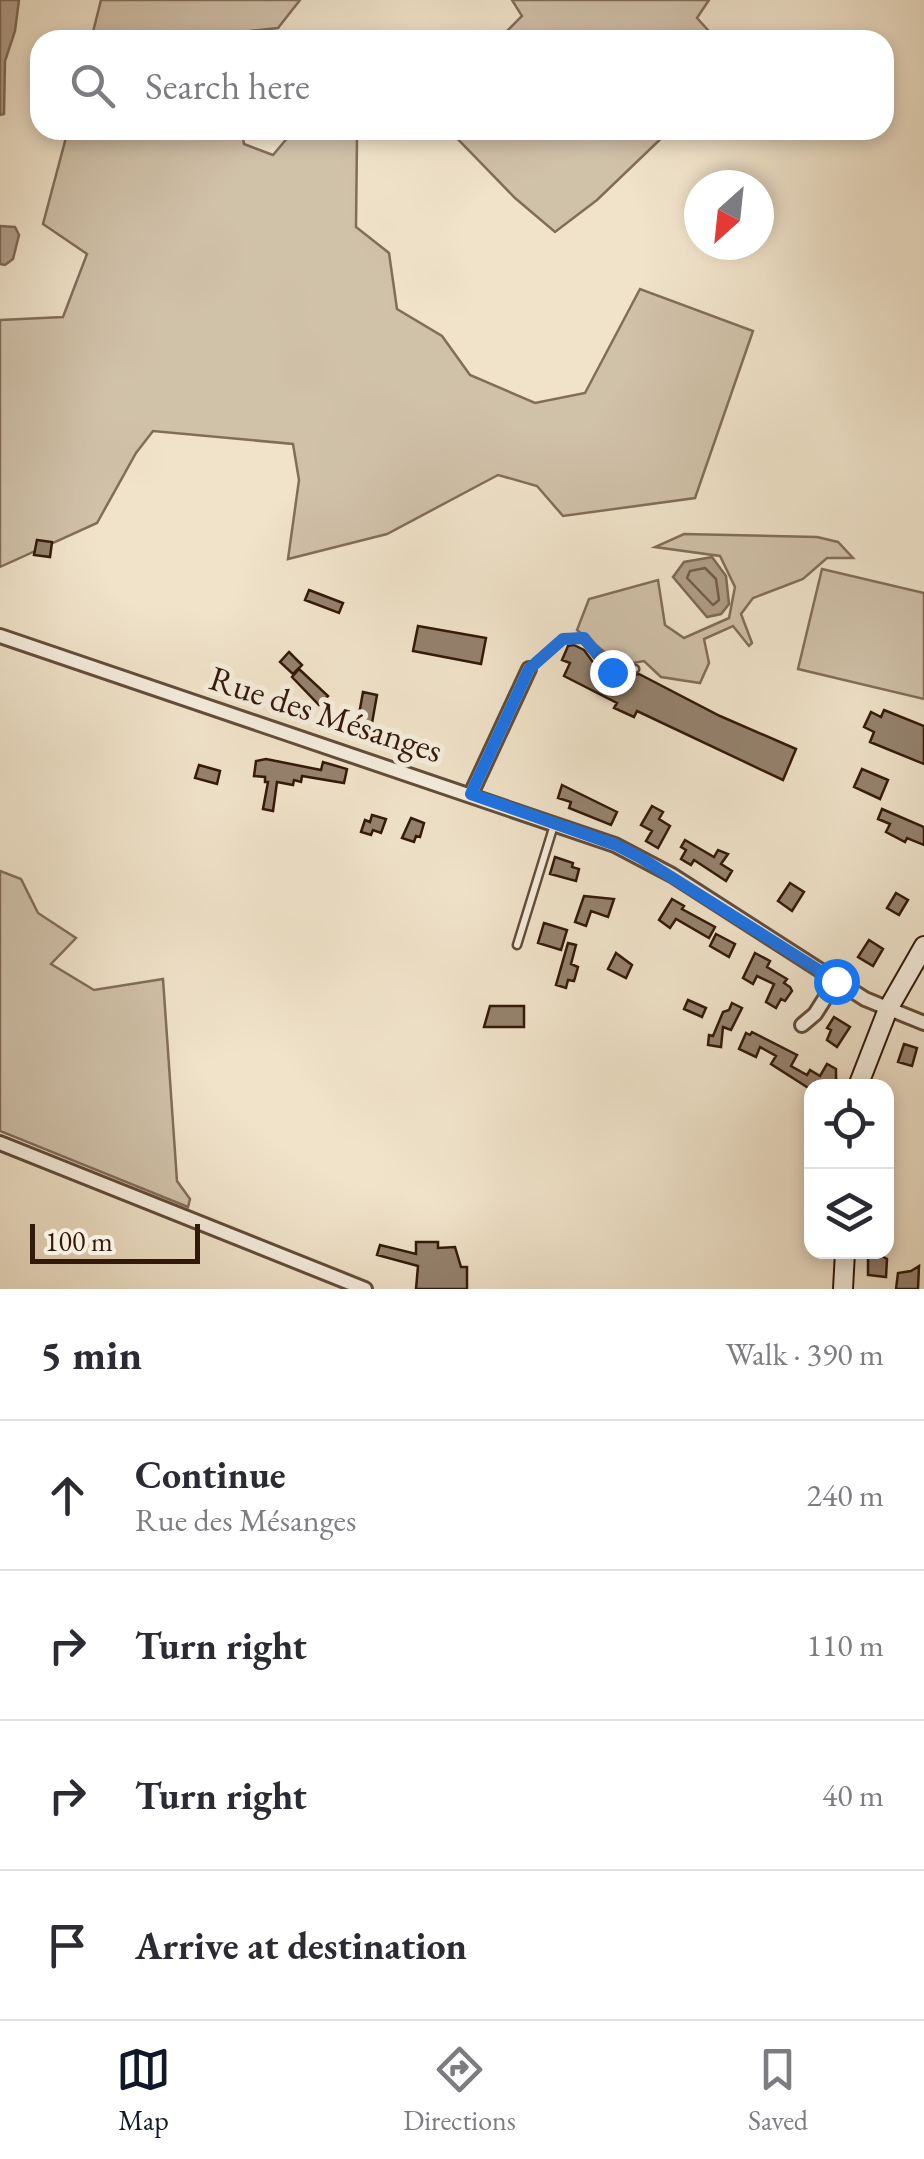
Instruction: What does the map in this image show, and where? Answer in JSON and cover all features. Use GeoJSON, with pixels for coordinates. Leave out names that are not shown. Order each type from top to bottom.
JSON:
{"type":"FeatureCollection","features":[{"type":"Feature","properties":{"kind":"street","name":"Rue des Mésanges"},"geometry":{"type":"LineString","coordinates":[[0,636],[616,845],[672,876],[865,1000],[924,1023]]}},
{"type":"Feature","properties":{"kind":"street"},"geometry":{"type":"LineString","coordinates":[[471,794],[529,669]]}},
{"type":"Feature","properties":{"kind":"street"},"geometry":{"type":"LineString","coordinates":[[861,1079],[888,1009],[924,946]]}},
{"type":"Feature","properties":{"kind":"street"},"geometry":{"type":"LineString","coordinates":[[802,1024],[815,1014],[836,981]]}},
{"type":"Feature","properties":{"kind":"street"},"geometry":{"type":"LineString","coordinates":[[0,1143],[365,1289]]}},
{"type":"Feature","properties":{"kind":"street"},"geometry":{"type":"LineString","coordinates":[[843,1289],[844,1259]]}},
{"type":"Feature","properties":{"kind":"lane"},"geometry":{"type":"LineString","coordinates":[[529,669],[563,639],[584,638],[612,672],[635,669]]}},
{"type":"Feature","properties":{"kind":"lane"},"geometry":{"type":"LineString","coordinates":[[517,945],[555,824]]}},
{"type":"Feature","properties":{"kind":"shaded area"},"geometry":{"type":"Polygon","coordinates":[[[101,0],[300,0],[278,28],[94,30],[101,0]]]}},
{"type":"Feature","properties":{"kind":"shaded area"},"geometry":{"type":"Polygon","coordinates":[[[512,0],[709,0],[697,18],[708,30],[508,30],[522,16],[512,0]]]}},
{"type":"Feature","properties":{"kind":"shaded area"},"geometry":{"type":"Polygon","coordinates":[[[65,140],[243,140],[244,144],[273,155],[286,140],[357,140],[356,227],[389,253],[397,309],[442,336],[470,375],[535,403],[585,393],[640,289],[753,331],[695,498],[563,516],[537,486],[498,475],[387,534],[288,559],[299,480],[293,444],[153,431],[136,453],[97,523],[0,567],[0,320],[63,317],[87,254],[43,224],[65,140]]]}},
{"type":"Feature","properties":{"kind":"shaded area"},"geometry":{"type":"Polygon","coordinates":[[[459,140],[660,140],[597,200],[555,232],[515,198],[459,140]]]}},
{"type":"Feature","properties":{"kind":"shaded area"},"geometry":{"type":"Polygon","coordinates":[[[684,534],[817,537],[838,542],[853,558],[827,558],[803,579],[753,598],[741,614],[752,643],[749,646],[733,626],[704,639],[709,663],[700,683],[661,677],[644,661],[621,665],[577,630],[589,599],[658,580],[665,625],[684,638],[729,618],[735,587],[720,556],[655,547],[684,534]]]}},
{"type":"Feature","properties":{"kind":"shaded area"},"geometry":{"type":"Polygon","coordinates":[[[822,569],[924,593],[924,699],[798,669],[822,569]]]}},
{"type":"Feature","properties":{"kind":"shaded area"},"geometry":{"type":"Polygon","coordinates":[[[0,871],[21,879],[38,913],[76,938],[51,964],[94,990],[163,979],[177,1181],[190,1199],[188,1207],[0,1131],[0,871]]]}},
{"type":"Feature","properties":{"kind":"water"},"geometry":{"type":"Polygon","coordinates":[[[0,0],[19,0],[15,31],[5,61],[4,114],[0,115],[0,0]]]}},
{"type":"Feature","properties":{"kind":"water"},"geometry":{"type":"Polygon","coordinates":[[[0,226],[15,227],[19,235],[13,259],[5,265],[0,264],[0,226]]]}},
{"type":"Feature","properties":{"kind":"water"},"geometry":{"type":"Polygon","coordinates":[[[712,557],[726,576],[729,604],[721,614],[707,617],[673,577],[684,562],[712,557]]]}},
{"type":"Feature","properties":{"kind":"building"},"geometry":{"type":"Polygon","coordinates":[[[37,540],[52,542],[50,557],[34,555],[37,540]]]}},
{"type":"Feature","properties":{"kind":"building"},"geometry":{"type":"Polygon","coordinates":[[[309,590],[343,603],[339,613],[305,600],[309,590]]]}},
{"type":"Feature","properties":{"kind":"building"},"geometry":{"type":"Polygon","coordinates":[[[418,626],[486,638],[481,664],[413,651],[418,626]]]}},
{"type":"Feature","properties":{"kind":"building"},"geometry":{"type":"Polygon","coordinates":[[[568,646],[584,650],[606,680],[639,674],[796,749],[783,780],[637,711],[634,717],[614,708],[617,703],[564,676],[570,663],[562,660],[568,646]]]}},
{"type":"Feature","properties":{"kind":"building"},"geometry":{"type":"Polygon","coordinates":[[[289,652],[302,665],[293,674],[280,662],[289,652]]]}},
{"type":"Feature","properties":{"kind":"building"},"geometry":{"type":"Polygon","coordinates":[[[299,669],[328,696],[319,705],[292,677],[299,669]]]}},
{"type":"Feature","properties":{"kind":"building"},"geometry":{"type":"Polygon","coordinates":[[[363,692],[377,695],[372,723],[358,720],[363,692]]]}},
{"type":"Feature","properties":{"kind":"building"},"geometry":{"type":"Polygon","coordinates":[[[285,701],[303,707],[298,720],[281,714],[285,701]]]}},
{"type":"Feature","properties":{"kind":"building"},"geometry":{"type":"Polygon","coordinates":[[[884,710],[924,726],[924,764],[870,742],[874,732],[864,727],[871,712],[881,717],[884,710]]]}},
{"type":"Feature","properties":{"kind":"building"},"geometry":{"type":"Polygon","coordinates":[[[266,759],[321,770],[323,762],[347,769],[344,783],[302,776],[301,782],[294,780],[293,785],[277,782],[273,811],[263,809],[268,782],[265,777],[254,776],[256,761],[266,759]]]}},
{"type":"Feature","properties":{"kind":"building"},"geometry":{"type":"Polygon","coordinates":[[[199,765],[220,771],[217,784],[195,778],[199,765]]]}},
{"type":"Feature","properties":{"kind":"building"},"geometry":{"type":"Polygon","coordinates":[[[862,769],[888,780],[880,799],[854,787],[862,769]]]}},
{"type":"Feature","properties":{"kind":"building"},"geometry":{"type":"Polygon","coordinates":[[[562,785],[617,812],[611,825],[569,808],[571,802],[558,798],[562,785]]]}},
{"type":"Feature","properties":{"kind":"building"},"geometry":{"type":"Polygon","coordinates":[[[652,806],[663,812],[659,819],[670,826],[658,848],[646,841],[652,831],[641,825],[652,806]]]}},
{"type":"Feature","properties":{"kind":"building"},"geometry":{"type":"Polygon","coordinates":[[[882,809],[924,827],[924,845],[907,838],[905,842],[886,832],[890,824],[878,819],[882,809]]]}},
{"type":"Feature","properties":{"kind":"building"},"geometry":{"type":"Polygon","coordinates":[[[372,815],[386,819],[381,833],[361,832],[365,820],[370,822],[372,815]]]}},
{"type":"Feature","properties":{"kind":"building"},"geometry":{"type":"Polygon","coordinates":[[[411,818],[424,823],[414,842],[402,838],[411,818]]]}},
{"type":"Feature","properties":{"kind":"building"},"geometry":{"type":"Polygon","coordinates":[[[685,840],[714,857],[718,850],[728,854],[721,864],[732,871],[726,881],[694,860],[691,865],[681,859],[686,850],[681,847],[685,840]]]}},
{"type":"Feature","properties":{"kind":"building"},"geometry":{"type":"Polygon","coordinates":[[[555,857],[579,869],[576,881],[550,874],[555,857]]]}},
{"type":"Feature","properties":{"kind":"building"},"geometry":{"type":"Polygon","coordinates":[[[790,883],[804,892],[792,911],[778,901],[790,883]]]}},
{"type":"Feature","properties":{"kind":"building"},"geometry":{"type":"Polygon","coordinates":[[[896,893],[908,900],[899,915],[887,908],[896,893]]]}},
{"type":"Feature","properties":{"kind":"building"},"geometry":{"type":"Polygon","coordinates":[[[584,896],[614,899],[608,917],[591,911],[586,926],[575,922],[584,896]]]}},
{"type":"Feature","properties":{"kind":"building"},"geometry":{"type":"Polygon","coordinates":[[[672,899],[715,927],[709,938],[676,919],[670,928],[659,920],[672,899]]]}},
{"type":"Feature","properties":{"kind":"building"},"geometry":{"type":"Polygon","coordinates":[[[544,923],[567,930],[561,950],[538,943],[544,923]]]}},
{"type":"Feature","properties":{"kind":"building"},"geometry":{"type":"Polygon","coordinates":[[[716,934],[735,944],[729,957],[710,946],[716,934]]]}},
{"type":"Feature","properties":{"kind":"building"},"geometry":{"type":"Polygon","coordinates":[[[869,940],[883,949],[873,966],[858,957],[869,940]]]}},
{"type":"Feature","properties":{"kind":"building"},"geometry":{"type":"Polygon","coordinates":[[[568,943],[576,945],[571,964],[578,967],[574,981],[568,980],[566,988],[556,985],[568,943]]]}},
{"type":"Feature","properties":{"kind":"building"},"geometry":{"type":"Polygon","coordinates":[[[616,953],[632,965],[626,978],[608,969],[616,953]]]}},
{"type":"Feature","properties":{"kind":"building"},"geometry":{"type":"Polygon","coordinates":[[[755,953],[770,961],[767,967],[787,979],[784,983],[792,991],[776,1008],[766,1002],[774,984],[757,976],[753,984],[743,978],[755,953]]]}},
{"type":"Feature","properties":{"kind":"building"},"geometry":{"type":"Polygon","coordinates":[[[688,1000],[706,1008],[702,1017],[684,1009],[688,1000]]]}},
{"type":"Feature","properties":{"kind":"building"},"geometry":{"type":"Polygon","coordinates":[[[732,1003],[742,1008],[731,1030],[723,1027],[721,1047],[708,1045],[709,1035],[713,1036],[723,1012],[732,1003]]]}},
{"type":"Feature","properties":{"kind":"building"},"geometry":{"type":"Polygon","coordinates":[[[490,1006],[524,1006],[524,1027],[484,1027],[490,1006]]]}},
{"type":"Feature","properties":{"kind":"building"},"geometry":{"type":"Polygon","coordinates":[[[834,1017],[850,1027],[837,1047],[827,1040],[831,1030],[827,1028],[834,1017]]]}},
{"type":"Feature","properties":{"kind":"building"},"geometry":{"type":"Polygon","coordinates":[[[752,1032],[797,1055],[791,1066],[807,1075],[810,1070],[820,1076],[827,1064],[836,1069],[836,1079],[804,1079],[804,1085],[771,1064],[776,1056],[760,1047],[756,1057],[739,1049],[746,1033],[752,1032]]]}},
{"type":"Feature","properties":{"kind":"building"},"geometry":{"type":"Polygon","coordinates":[[[904,1044],[917,1048],[912,1066],[898,1062],[904,1044]]]}},
{"type":"Feature","properties":{"kind":"building"},"geometry":{"type":"Polygon","coordinates":[[[416,1242],[438,1242],[438,1248],[455,1247],[461,1267],[467,1267],[467,1289],[416,1289],[418,1266],[377,1255],[380,1245],[416,1254],[416,1242]]]}},
{"type":"Feature","properties":{"kind":"building"},"geometry":{"type":"Polygon","coordinates":[[[868,1259],[887,1259],[886,1277],[868,1275],[868,1259]]]}},
{"type":"Feature","properties":{"kind":"building"},"geometry":{"type":"Polygon","coordinates":[[[919,1266],[918,1289],[896,1289],[898,1273],[919,1266]]]}},
{"type":"Feature","properties":{"kind":"route"},"geometry":{"type":"LineString","coordinates":[[612,672],[584,638],[563,639],[529,669],[471,794],[616,845],[710,899],[836,981]]}}]}
